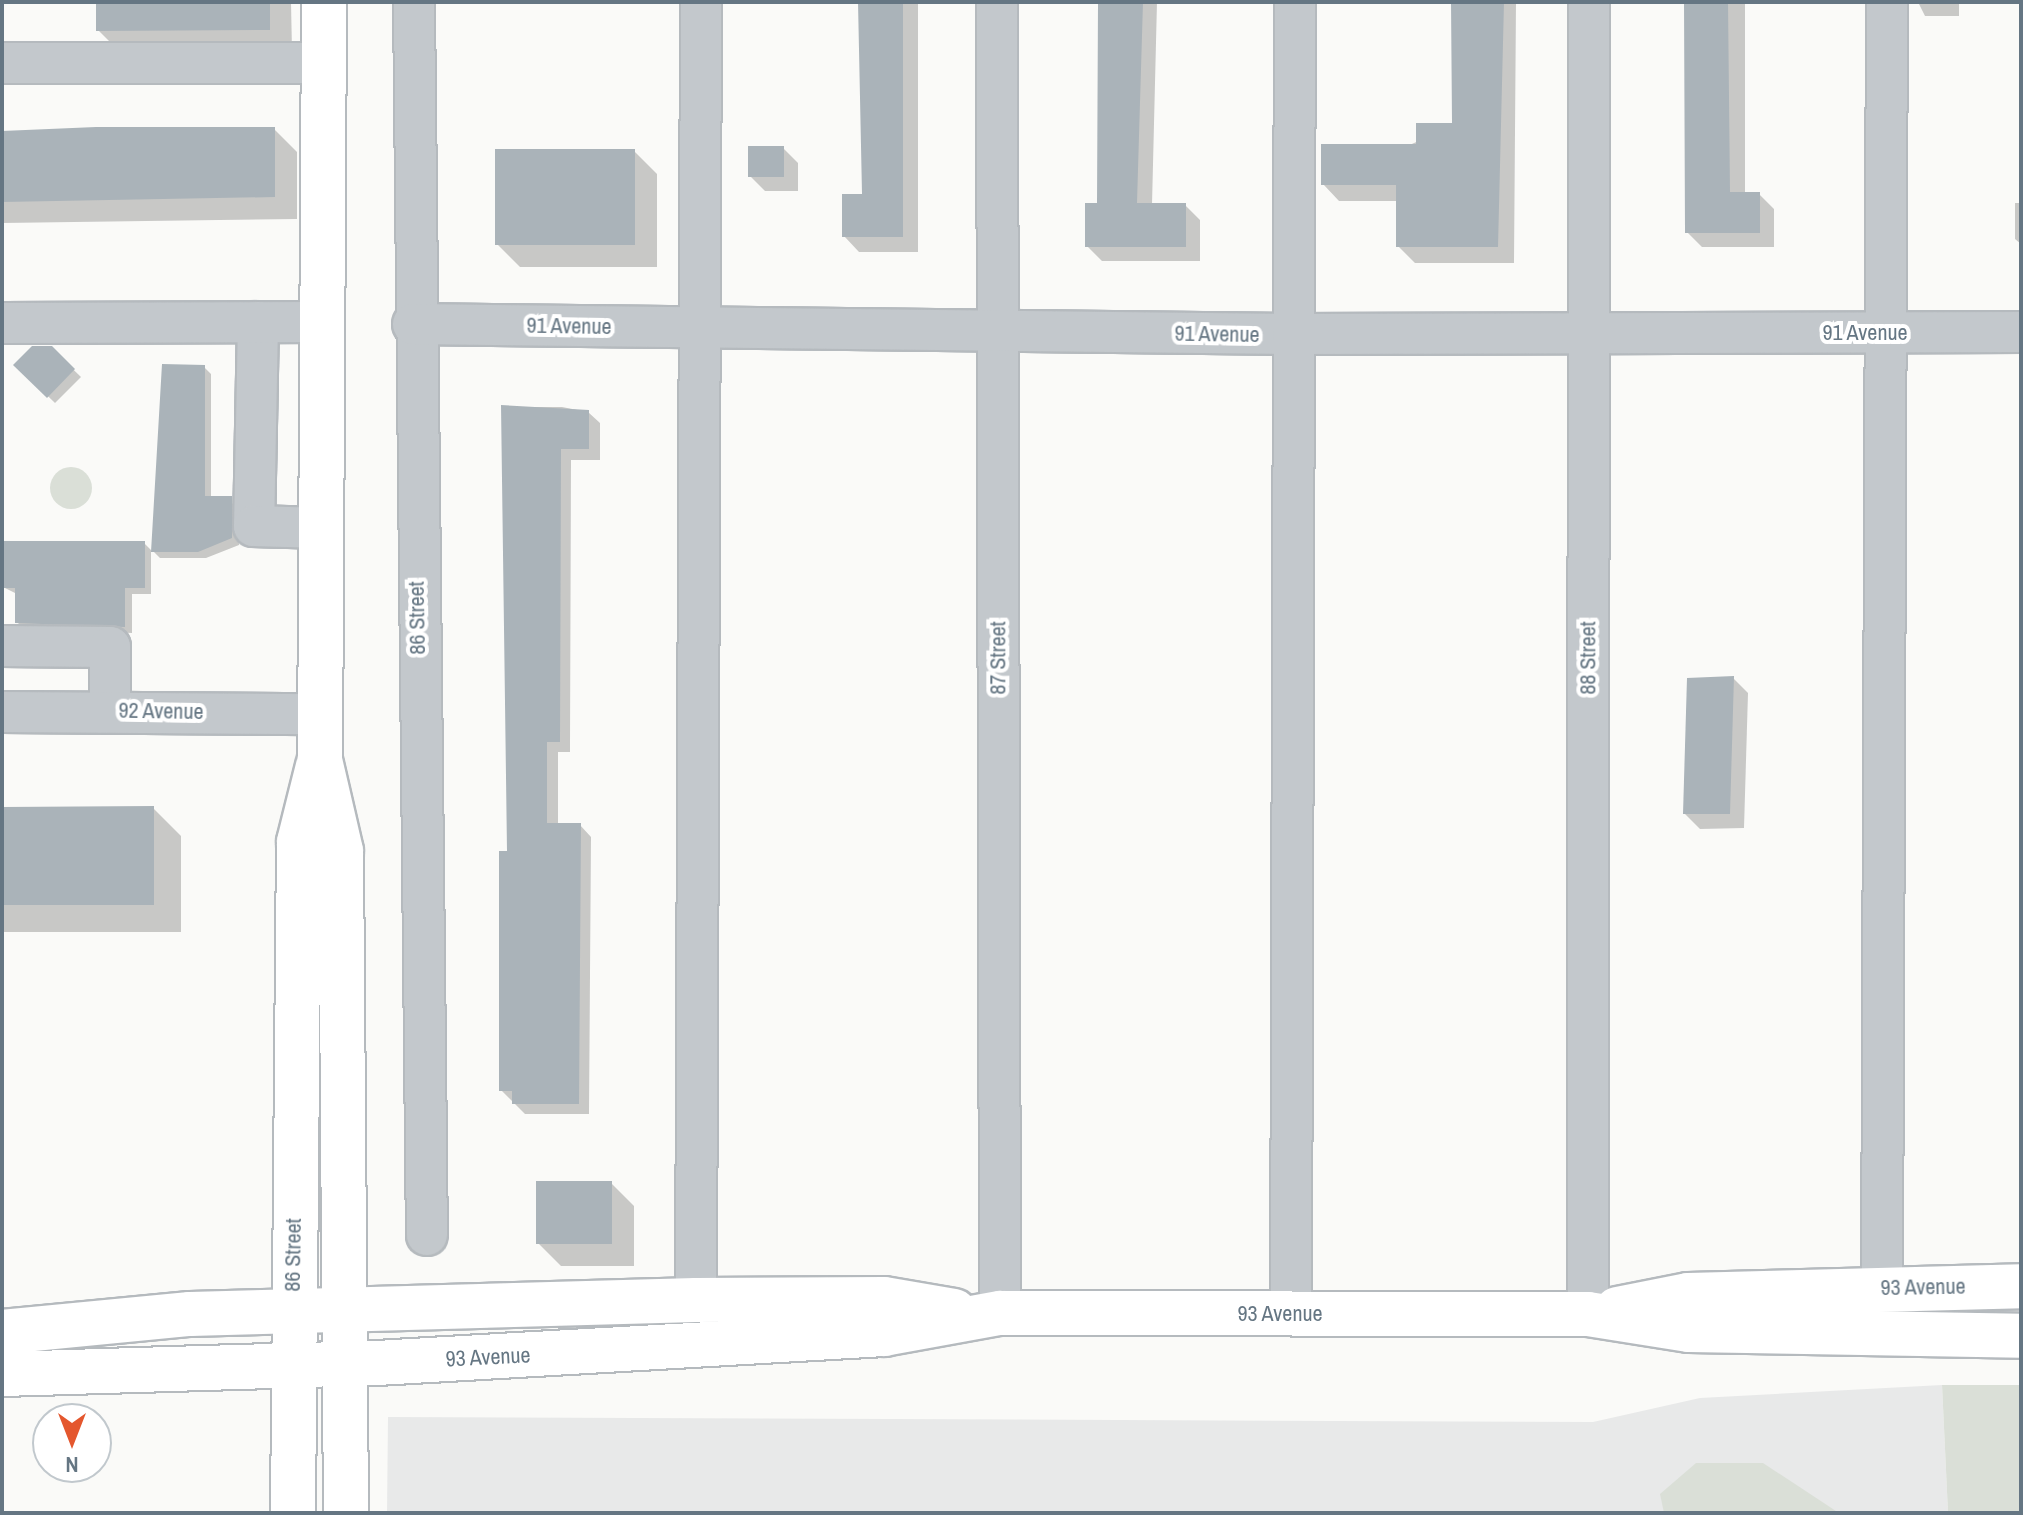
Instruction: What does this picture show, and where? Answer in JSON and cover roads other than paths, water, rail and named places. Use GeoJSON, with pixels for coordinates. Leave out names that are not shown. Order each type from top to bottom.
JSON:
{"type":"FeatureCollection","features":[{"type":"Feature","properties":{"kind":"main road","name":"86 Street"},"geometry":{"type":"LineString","coordinates":[[324,2],[320,760],[341,851],[347,1310],[346,1513]]}},
{"type":"Feature","properties":{"kind":"main road","name":"86 Street"},"geometry":{"type":"LineString","coordinates":[[293,1513],[291,1364],[299,842],[320,760]]}},
{"type":"Feature","properties":{"kind":"main road","name":"93 Avenue"},"geometry":{"type":"LineString","coordinates":[[1588,1314],[1688,1295],[2021,1286]]}},
{"type":"Feature","properties":{"kind":"main road","name":"93 Avenue"},"geometry":{"type":"LineString","coordinates":[[2,1332],[292,1312],[696,1300],[884,1299],[986,1314],[1588,1314],[1689,1330],[2021,1336]]}},
{"type":"Feature","properties":{"kind":"main road","name":"93 Avenue"},"geometry":{"type":"LineString","coordinates":[[2,1374],[347,1363],[884,1334],[986,1314]]}},
{"type":"Feature","properties":{"kind":"street","name":"86 Street"},"geometry":{"type":"LineString","coordinates":[[414,2],[413,324],[427,1235]]}},
{"type":"Feature","properties":{"kind":"street"},"geometry":{"type":"LineString","coordinates":[[696,1300],[701,2]]}},
{"type":"Feature","properties":{"kind":"street","name":"87 Street"},"geometry":{"type":"LineString","coordinates":[[986,1314],[997,332],[997,2]]}},
{"type":"Feature","properties":{"kind":"street"},"geometry":{"type":"LineString","coordinates":[[1291,1314],[1295,2]]}},
{"type":"Feature","properties":{"kind":"street","name":"88 Street"},"geometry":{"type":"LineString","coordinates":[[1588,1314],[1589,2]]}},
{"type":"Feature","properties":{"kind":"street"},"geometry":{"type":"LineString","coordinates":[[1882,1288],[1887,2]]}},
{"type":"Feature","properties":{"kind":"street"},"geometry":{"type":"LineString","coordinates":[[2,63],[324,63]]}},
{"type":"Feature","properties":{"kind":"street"},"geometry":{"type":"LineString","coordinates":[[258,322],[254,526],[322,528]]}},
{"type":"Feature","properties":{"kind":"street"},"geometry":{"type":"LineString","coordinates":[[2,323],[323,322]]}},
{"type":"Feature","properties":{"kind":"street","name":"91 Avenue"},"geometry":{"type":"LineString","coordinates":[[413,324],[1293,334],[2021,332]]}},
{"type":"Feature","properties":{"kind":"street"},"geometry":{"type":"LineString","coordinates":[[2,646],[110,647],[110,709]]}},
{"type":"Feature","properties":{"kind":"street","name":"92 Avenue"},"geometry":{"type":"LineString","coordinates":[[2,712],[110,709],[320,714]]}}]}
